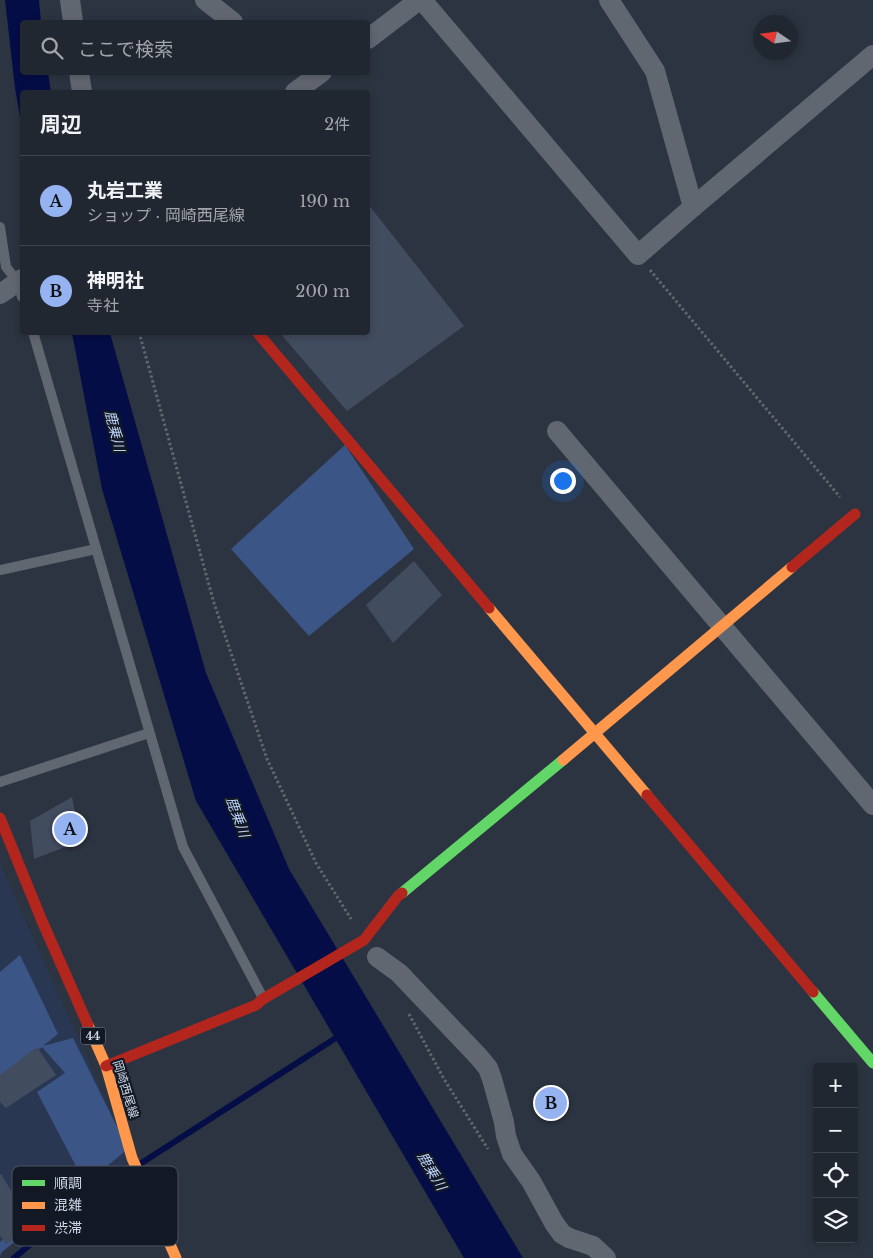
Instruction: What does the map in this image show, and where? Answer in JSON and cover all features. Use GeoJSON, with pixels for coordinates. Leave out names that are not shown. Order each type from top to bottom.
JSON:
{"type":"FeatureCollection","features":[{"type":"Feature","properties":{"kind":"street"},"geometry":{"type":"LineString","coordinates":[[70,0],[73,20]]}},
{"type":"Feature","properties":{"kind":"street"},"geometry":{"type":"LineString","coordinates":[[205,0],[230,20]]}},
{"type":"Feature","properties":{"kind":"street"},"geometry":{"type":"LineString","coordinates":[[370,37],[420,0],[638,255],[873,55]]}},
{"type":"Feature","properties":{"kind":"street"},"geometry":{"type":"LineString","coordinates":[[609,0],[655,70],[693,207]]}},
{"type":"Feature","properties":{"kind":"street"},"geometry":{"type":"LineString","coordinates":[[80,75],[82,90]]}},
{"type":"Feature","properties":{"kind":"street"},"geometry":{"type":"LineString","coordinates":[[0,294],[20,286]]}},
{"type":"Feature","properties":{"kind":"street"},"geometry":{"type":"LineString","coordinates":[[260,335],[873,1063]]}},
{"type":"Feature","properties":{"kind":"street"},"geometry":{"type":"LineString","coordinates":[[557,431],[873,804]]}},
{"type":"Feature","properties":{"kind":"street"},"geometry":{"type":"LineString","coordinates":[[106,1066],[259,1002],[364,940],[398,896],[855,514]]}},
{"type":"Feature","properties":{"kind":"street","name":"岡崎西尾線"},"geometry":{"type":"LineString","coordinates":[[0,818],[42,921],[106,1066],[136,1166]]}},
{"type":"Feature","properties":{"kind":"street"},"geometry":{"type":"LineString","coordinates":[[377,957],[399,973],[488,1068],[512,1154],[531,1181],[554,1223],[562,1234],[592,1246],[606,1258]]}},
{"type":"Feature","properties":{"kind":"street","name":"岡崎西尾線"},"geometry":{"type":"LineString","coordinates":[[171,1246],[176,1258]]}},
{"type":"Feature","properties":{"kind":"lane"},"geometry":{"type":"LineString","coordinates":[[0,227],[6,267],[20,285]]}},
{"type":"Feature","properties":{"kind":"lane"},"geometry":{"type":"LineString","coordinates":[[34,335],[183,847],[259,1002]]}},
{"type":"Feature","properties":{"kind":"lane"},"geometry":{"type":"LineString","coordinates":[[0,570],[96,550]]}},
{"type":"Feature","properties":{"kind":"lane"},"geometry":{"type":"LineString","coordinates":[[0,782],[150,733]]}},
{"type":"Feature","properties":{"kind":"path"},"geometry":{"type":"LineString","coordinates":[[638,255],[855,514]]}},
{"type":"Feature","properties":{"kind":"path"},"geometry":{"type":"LineString","coordinates":[[140,335],[214,603],[267,759],[316,863],[364,940]]}},
{"type":"Feature","properties":{"kind":"path"},"geometry":{"type":"LineString","coordinates":[[406,1009],[444,1079],[489,1152]]}},
{"type":"Feature","properties":{"kind":"shaded area"},"geometry":{"type":"Polygon","coordinates":[[[345,445],[414,549],[309,636],[231,549],[345,445]]]}},
{"type":"Feature","properties":{"kind":"shaded area"},"geometry":{"type":"Polygon","coordinates":[[[0,864],[132,1158],[120,1166],[12,1166],[12,1240],[6,1244],[0,1256],[0,864]]]}},
{"type":"Feature","properties":{"kind":"shaded area"},"geometry":{"type":"Polygon","coordinates":[[[20,955],[58,1034],[43,1046],[73,1038],[128,1149],[107,1166],[76,1166],[37,1092],[65,1073],[42,1047],[0,1077],[0,972],[20,955]]]}},
{"type":"Feature","properties":{"kind":"shaded area"},"geometry":{"type":"Polygon","coordinates":[[[12,1230],[12,1244],[0,1256],[0,1242],[12,1230]]]}},
{"type":"Feature","properties":{"kind":"water"},"geometry":{"type":"Polygon","coordinates":[[[5,0],[39,0],[41,20],[20,20],[20,75],[48,75],[51,90],[20,90],[20,117],[5,0]]]}},
{"type":"Feature","properties":{"kind":"water","name":"鹿乗川"},"geometry":{"type":"Polygon","coordinates":[[[72,335],[111,335],[206,673],[289,869],[523,1258],[464,1258],[196,801],[102,489],[72,335]]]}},
{"type":"Feature","properties":{"kind":"building"},"geometry":{"type":"Polygon","coordinates":[[[370,207],[464,326],[347,411],[282,335],[370,335],[370,207]]]}},
{"type":"Feature","properties":{"kind":"building"},"geometry":{"type":"Polygon","coordinates":[[[414,561],[442,595],[393,643],[366,605],[414,561]]]}},
{"type":"Feature","properties":{"kind":"building"},"geometry":{"type":"Polygon","coordinates":[[[72,797],[81,841],[34,859],[30,821],[72,797]]]}},
{"type":"Feature","properties":{"kind":"building"},"geometry":{"type":"Polygon","coordinates":[[[37,1047],[56,1075],[6,1108],[0,1102],[0,1075],[37,1047]]]}},
{"type":"Feature","properties":{"kind":"building"},"geometry":{"type":"Polygon","coordinates":[[[1,1174],[12,1192],[12,1240],[6,1244],[0,1236],[1,1174]]]}},
{"type":"Feature","properties":{"kind":"waterway"},"geometry":{"type":"LineString","coordinates":[[140,1164],[342,1034]]}},
{"type":"Feature","properties":{"kind":"waterway"},"geometry":{"type":"LineString","coordinates":[[14,1258],[28,1246]]}},
{"type":"Feature","properties":{"kind":"traffic: fast"},"geometry":{"type":"LineString","coordinates":[[402,893],[563,760]]}},
{"type":"Feature","properties":{"kind":"traffic: fast"},"geometry":{"type":"LineString","coordinates":[[813,992],[873,1063]]}},
{"type":"Feature","properties":{"kind":"traffic: slow"},"geometry":{"type":"LineString","coordinates":[[563,760],[792,567]]}},
{"type":"Feature","properties":{"kind":"traffic: slow"},"geometry":{"type":"LineString","coordinates":[[489,608],[647,795]]}},
{"type":"Feature","properties":{"kind":"traffic: slow"},"geometry":{"type":"LineString","coordinates":[[88,1025],[106,1066],[136,1166]]}},
{"type":"Feature","properties":{"kind":"traffic: slow"},"geometry":{"type":"LineString","coordinates":[[171,1246],[176,1258]]}},
{"type":"Feature","properties":{"kind":"traffic: jam"},"geometry":{"type":"LineString","coordinates":[[260,335],[489,608]]}},
{"type":"Feature","properties":{"kind":"traffic: jam"},"geometry":{"type":"LineString","coordinates":[[792,567],[855,514]]}},
{"type":"Feature","properties":{"kind":"traffic: jam"},"geometry":{"type":"LineString","coordinates":[[647,795],[813,992]]}},
{"type":"Feature","properties":{"kind":"traffic: jam"},"geometry":{"type":"LineString","coordinates":[[0,818],[42,921],[88,1025]]}},
{"type":"Feature","properties":{"kind":"traffic: jam"},"geometry":{"type":"LineString","coordinates":[[106,1066],[256,1005],[263,999],[364,940],[402,893]]}},
{"type":"Feature","properties":{"kind":"place","name":"丸岩工業"},"geometry":{"type":"Point","coordinates":[70,829]}},
{"type":"Feature","properties":{"kind":"place","name":"神明社"},"geometry":{"type":"Point","coordinates":[551,1103]}}]}
